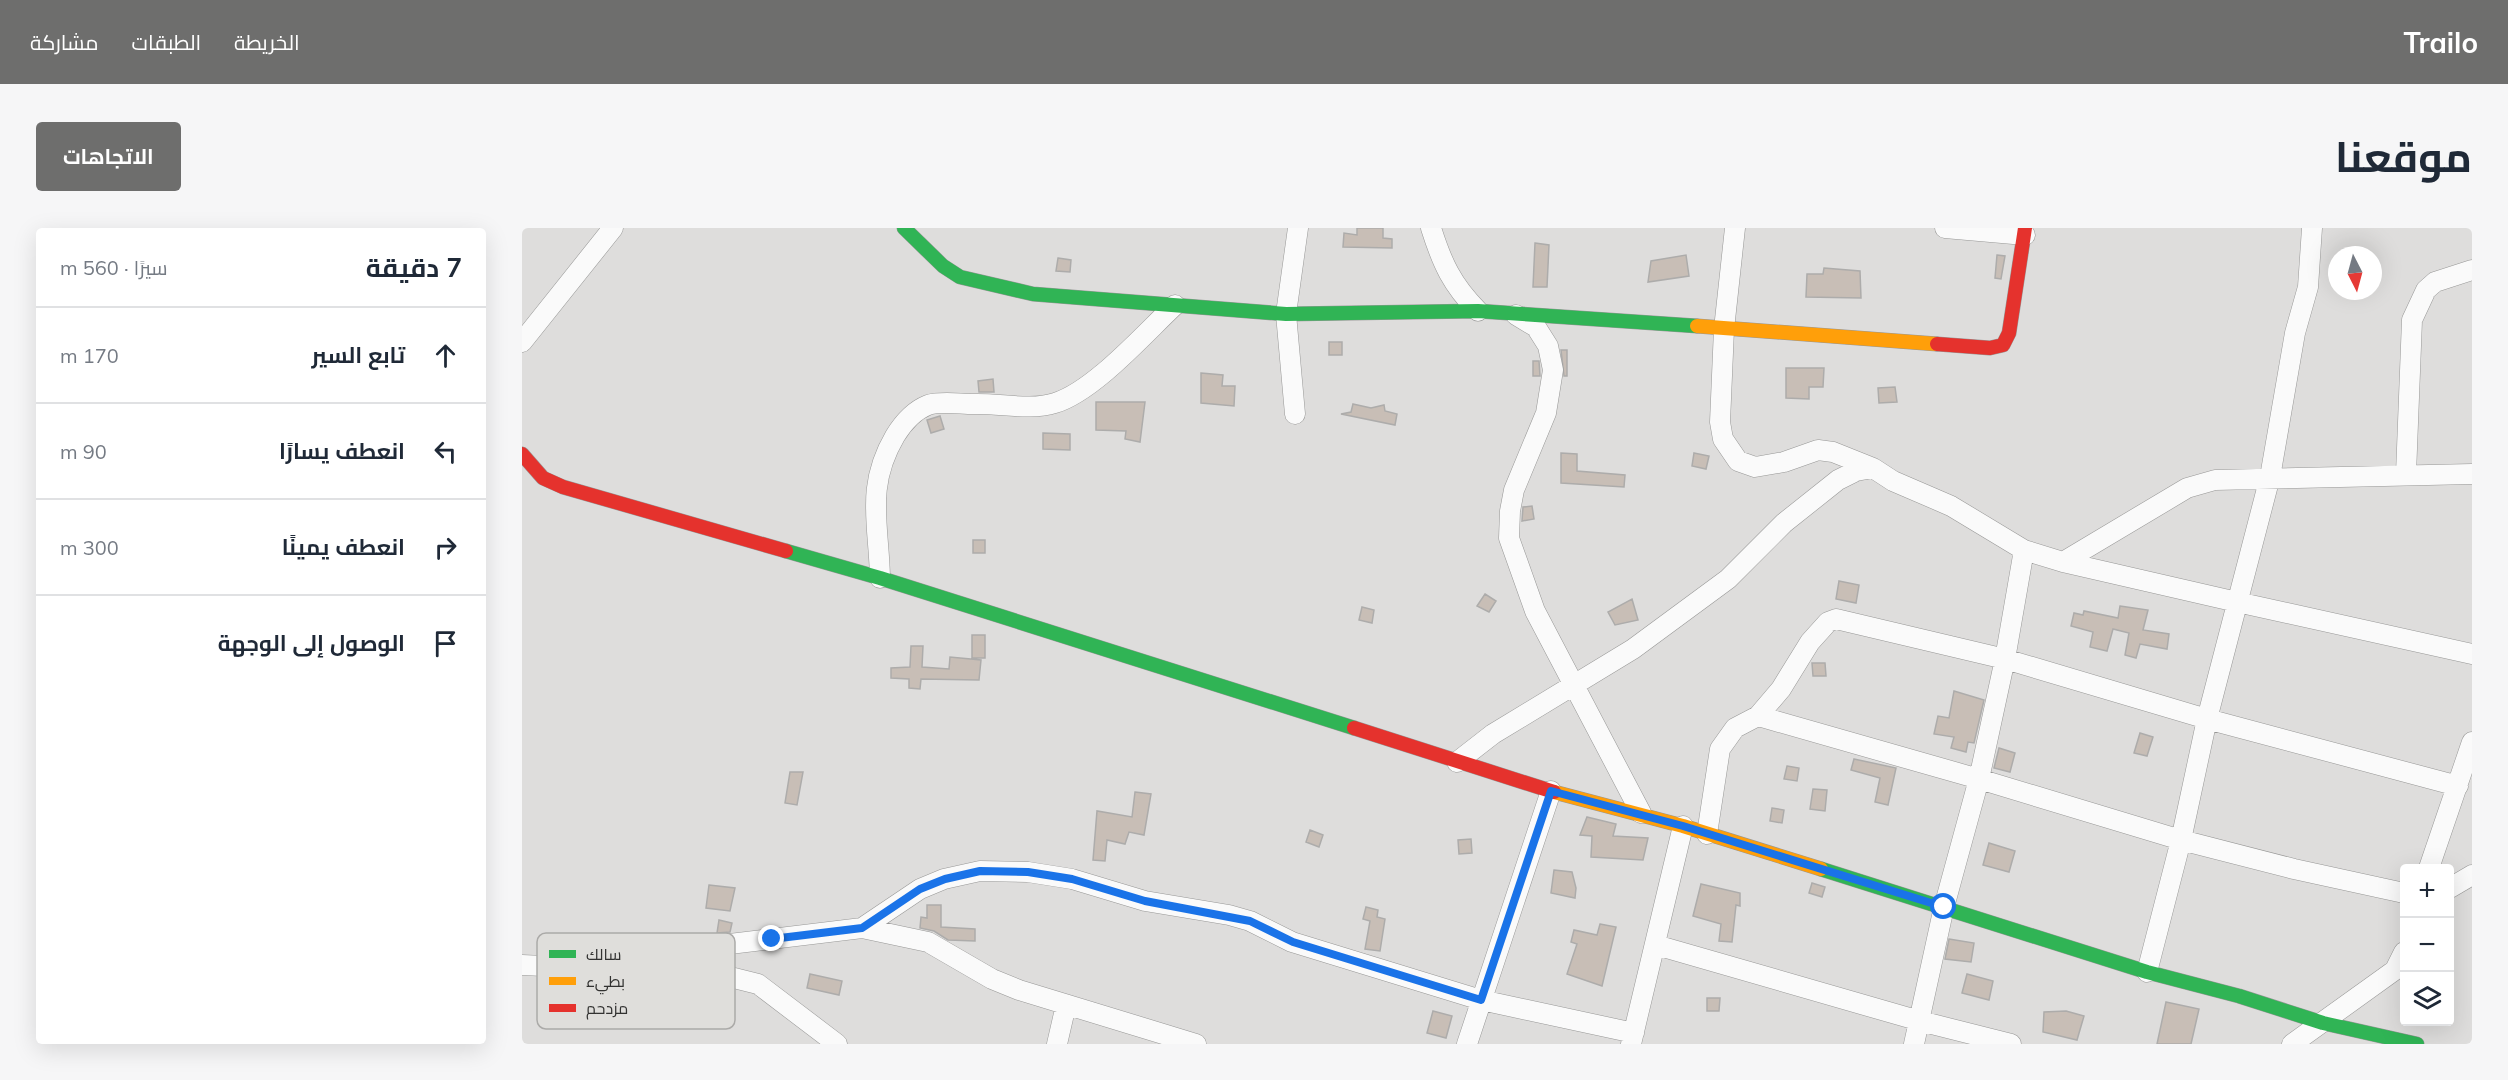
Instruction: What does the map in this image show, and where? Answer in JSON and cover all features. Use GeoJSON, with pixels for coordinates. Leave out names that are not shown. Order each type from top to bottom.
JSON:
{"type":"FeatureCollection","features":[{"type":"Feature","properties":{"kind":"street"},"geometry":{"type":"LineString","coordinates":[[522,342],[613,228]]}},
{"type":"Feature","properties":{"kind":"street"},"geometry":{"type":"LineString","coordinates":[[904,228],[943,266],[960,277],[1033,294],[1286,314],[1478,311],[1990,348],[2003,345],[2013,313],[2025,232],[1946,228]]}},
{"type":"Feature","properties":{"kind":"street"},"geometry":{"type":"LineString","coordinates":[[1295,414],[1286,314],[1298,228]]}},
{"type":"Feature","properties":{"kind":"street"},"geometry":{"type":"LineString","coordinates":[[1431,228],[1441,260],[1467,300],[1478,311]]}},
{"type":"Feature","properties":{"kind":"street"},"geometry":{"type":"LineString","coordinates":[[1735,228],[1724,329],[1720,422],[1723,439],[1738,461],[1755,467],[1784,462],[1818,450],[1833,452],[1873,468],[1893,481],[1951,506],[2024,550],[2237,602],[2472,654]]}},
{"type":"Feature","properties":{"kind":"street"},"geometry":{"type":"LineString","coordinates":[[2147,972],[2181,840],[2207,719],[2270,477],[2295,333],[2308,287],[2312,228]]}},
{"type":"Feature","properties":{"kind":"street"},"geometry":{"type":"LineString","coordinates":[[2406,474],[2412,320],[2426,290],[2435,282],[2472,270]]}},
{"type":"Feature","properties":{"kind":"street"},"geometry":{"type":"LineString","coordinates":[[880,579],[875,509],[877,476],[884,456],[903,423],[929,405],[978,404],[1039,407],[1072,397],[1090,384],[1175,305]]}},
{"type":"Feature","properties":{"kind":"street"},"geometry":{"type":"LineString","coordinates":[[1514,314],[1536,327],[1548,346],[1553,370],[1546,413],[1514,490],[1510,511],[1509,538],[1535,611],[1641,813]]}},
{"type":"Feature","properties":{"kind":"street"},"geometry":{"type":"LineString","coordinates":[[522,454],[543,478],[563,487],[880,579],[1457,762],[1551,791],[1641,813],[2147,972],[2239,996],[2323,1023],[2417,1044]]}},
{"type":"Feature","properties":{"kind":"street"},"geometry":{"type":"LineString","coordinates":[[1457,762],[1493,734],[1633,650],[1728,579],[1784,523],[1838,480],[1856,471],[1873,468]]}},
{"type":"Feature","properties":{"kind":"street"},"geometry":{"type":"LineString","coordinates":[[2063,561],[2199,483],[2270,477],[2472,474]]}},
{"type":"Feature","properties":{"kind":"street"},"geometry":{"type":"LineString","coordinates":[[1914,1044],[1944,907],[1979,779],[2005,659],[2024,550]]}},
{"type":"Feature","properties":{"kind":"street"},"geometry":{"type":"LineString","coordinates":[[1707,834],[1720,749],[1735,728],[1758,716],[1781,689],[1810,642],[1828,622],[1836,619],[2005,659],[2207,719],[2458,786]]}},
{"type":"Feature","properties":{"kind":"street"},"geometry":{"type":"LineString","coordinates":[[1758,716],[2181,840],[2294,869],[2400,892]]}},
{"type":"Feature","properties":{"kind":"street"},"geometry":{"type":"LineString","coordinates":[[2430,864],[2472,742]]}},
{"type":"Feature","properties":{"kind":"street"},"geometry":{"type":"LineString","coordinates":[[1467,1044],[1551,791]]}},
{"type":"Feature","properties":{"kind":"street"},"geometry":{"type":"LineString","coordinates":[[862,928],[920,889],[945,879],[980,871],[1028,872],[1072,879],[1145,901],[1250,921],[1293,942],[1481,1000],[1633,1039],[1683,826]]}},
{"type":"Feature","properties":{"kind":"street"},"geometry":{"type":"LineString","coordinates":[[2454,885],[2472,874]]}},
{"type":"Feature","properties":{"kind":"street"},"geometry":{"type":"LineString","coordinates":[[735,943],[862,928],[928,942],[992,979],[1066,1005],[1196,1044]]}},
{"type":"Feature","properties":{"kind":"street"},"geometry":{"type":"LineString","coordinates":[[1656,945],[1920,1021],[2011,1044]]}},
{"type":"Feature","properties":{"kind":"street"},"geometry":{"type":"LineString","coordinates":[[2292,1044],[2395,970],[2400,960]]}},
{"type":"Feature","properties":{"kind":"street"},"geometry":{"type":"LineString","coordinates":[[522,965],[537,966]]}},
{"type":"Feature","properties":{"kind":"street"},"geometry":{"type":"LineString","coordinates":[[735,978],[758,984],[837,1044]]}},
{"type":"Feature","properties":{"kind":"street"},"geometry":{"type":"LineString","coordinates":[[1057,1044],[1066,1005]]}},
{"type":"Feature","properties":{"kind":"building"},"geometry":{"type":"Polygon","coordinates":[[[1357,228],[1383,228],[1383,238],[1392,239],[1392,248],[1343,247],[1344,233],[1357,235],[1357,228]]]}},
{"type":"Feature","properties":{"kind":"building"},"geometry":{"type":"Polygon","coordinates":[[[1535,243],[1549,245],[1547,287],[1533,287],[1535,243]]]}},
{"type":"Feature","properties":{"kind":"building"},"geometry":{"type":"Polygon","coordinates":[[[1686,255],[1689,276],[1648,282],[1651,261],[1686,255]]]}},
{"type":"Feature","properties":{"kind":"building"},"geometry":{"type":"Polygon","coordinates":[[[1997,255],[2005,256],[2001,279],[1995,278],[1997,255]]]}},
{"type":"Feature","properties":{"kind":"building"},"geometry":{"type":"Polygon","coordinates":[[[1058,258],[1071,260],[1070,272],[1056,271],[1058,258]]]}},
{"type":"Feature","properties":{"kind":"building"},"geometry":{"type":"Polygon","coordinates":[[[1824,268],[1860,271],[1861,298],[1806,297],[1807,274],[1823,274],[1824,268]]]}},
{"type":"Feature","properties":{"kind":"building"},"geometry":{"type":"Polygon","coordinates":[[[1329,342],[1342,342],[1342,355],[1329,355],[1329,342]]]}},
{"type":"Feature","properties":{"kind":"building"},"geometry":{"type":"Polygon","coordinates":[[[1561,350],[1567,350],[1567,376],[1564,376],[1561,350]]]}},
{"type":"Feature","properties":{"kind":"building"},"geometry":{"type":"Polygon","coordinates":[[[1533,361],[1539,361],[1540,376],[1533,376],[1533,361]]]}},
{"type":"Feature","properties":{"kind":"building"},"geometry":{"type":"Polygon","coordinates":[[[1786,368],[1824,368],[1823,387],[1809,387],[1809,399],[1786,398],[1786,368]]]}},
{"type":"Feature","properties":{"kind":"building"},"geometry":{"type":"Polygon","coordinates":[[[1201,373],[1223,375],[1222,386],[1235,386],[1234,406],[1201,403],[1201,373]]]}},
{"type":"Feature","properties":{"kind":"building"},"geometry":{"type":"Polygon","coordinates":[[[993,379],[994,392],[979,392],[978,381],[993,379]]]}},
{"type":"Feature","properties":{"kind":"building"},"geometry":{"type":"Polygon","coordinates":[[[1895,387],[1897,402],[1879,403],[1878,388],[1895,387]]]}},
{"type":"Feature","properties":{"kind":"building"},"geometry":{"type":"Polygon","coordinates":[[[1096,402],[1145,402],[1140,442],[1125,439],[1126,431],[1096,430],[1096,402]]]}},
{"type":"Feature","properties":{"kind":"building"},"geometry":{"type":"Polygon","coordinates":[[[1353,404],[1371,408],[1384,405],[1385,411],[1397,414],[1395,425],[1341,414],[1351,412],[1353,404]]]}},
{"type":"Feature","properties":{"kind":"building"},"geometry":{"type":"Polygon","coordinates":[[[940,416],[944,429],[931,433],[927,420],[940,416]]]}},
{"type":"Feature","properties":{"kind":"building"},"geometry":{"type":"Polygon","coordinates":[[[1043,433],[1070,434],[1070,450],[1043,449],[1043,433]]]}},
{"type":"Feature","properties":{"kind":"building"},"geometry":{"type":"Polygon","coordinates":[[[1561,453],[1577,454],[1577,471],[1625,475],[1624,487],[1561,483],[1561,453]]]}},
{"type":"Feature","properties":{"kind":"building"},"geometry":{"type":"Polygon","coordinates":[[[1694,453],[1709,456],[1706,469],[1692,466],[1694,453]]]}},
{"type":"Feature","properties":{"kind":"building"},"geometry":{"type":"Polygon","coordinates":[[[1532,506],[1534,519],[1522,521],[1523,507],[1532,506]]]}},
{"type":"Feature","properties":{"kind":"building"},"geometry":{"type":"Polygon","coordinates":[[[973,540],[985,540],[985,553],[973,553],[973,540]]]}},
{"type":"Feature","properties":{"kind":"building"},"geometry":{"type":"Polygon","coordinates":[[[1839,581],[1859,585],[1856,603],[1836,599],[1839,581]]]}},
{"type":"Feature","properties":{"kind":"building"},"geometry":{"type":"Polygon","coordinates":[[[1485,594],[1496,601],[1489,612],[1477,606],[1485,594]]]}},
{"type":"Feature","properties":{"kind":"building"},"geometry":{"type":"Polygon","coordinates":[[[1632,599],[1638,620],[1615,625],[1608,612],[1632,599]]]}},
{"type":"Feature","properties":{"kind":"building"},"geometry":{"type":"Polygon","coordinates":[[[2120,606],[2148,610],[2143,630],[2169,634],[2167,649],[2140,644],[2136,658],[2125,655],[2129,633],[2113,629],[2107,651],[2090,647],[2093,632],[2071,626],[2074,613],[2083,615],[2084,611],[2118,618],[2120,606]]]}},
{"type":"Feature","properties":{"kind":"building"},"geometry":{"type":"Polygon","coordinates":[[[1362,607],[1374,610],[1372,623],[1359,620],[1362,607]]]}},
{"type":"Feature","properties":{"kind":"building"},"geometry":{"type":"Polygon","coordinates":[[[972,635],[985,635],[985,658],[972,658],[972,635]]]}},
{"type":"Feature","properties":{"kind":"building"},"geometry":{"type":"Polygon","coordinates":[[[911,646],[923,646],[922,667],[949,669],[950,657],[981,660],[979,680],[921,679],[920,689],[909,688],[909,679],[891,678],[891,668],[910,667],[911,646]]]}},
{"type":"Feature","properties":{"kind":"building"},"geometry":{"type":"Polygon","coordinates":[[[1812,663],[1825,663],[1826,676],[1813,676],[1812,663]]]}},
{"type":"Feature","properties":{"kind":"building"},"geometry":{"type":"Polygon","coordinates":[[[1954,691],[1984,700],[1974,743],[1968,742],[1966,752],[1951,748],[1954,737],[1934,734],[1938,716],[1949,718],[1954,691]]]}},
{"type":"Feature","properties":{"kind":"building"},"geometry":{"type":"Polygon","coordinates":[[[2140,733],[2153,737],[2147,756],[2134,753],[2140,733]]]}},
{"type":"Feature","properties":{"kind":"building"},"geometry":{"type":"Polygon","coordinates":[[[1999,748],[2015,753],[2010,772],[1994,768],[1999,748]]]}},
{"type":"Feature","properties":{"kind":"building"},"geometry":{"type":"Polygon","coordinates":[[[1854,759],[1896,768],[1888,805],[1875,802],[1880,778],[1851,770],[1854,759]]]}},
{"type":"Feature","properties":{"kind":"building"},"geometry":{"type":"Polygon","coordinates":[[[1787,766],[1799,768],[1797,781],[1784,779],[1787,766]]]}},
{"type":"Feature","properties":{"kind":"building"},"geometry":{"type":"Polygon","coordinates":[[[790,772],[803,772],[797,805],[785,803],[790,772]]]}},
{"type":"Feature","properties":{"kind":"building"},"geometry":{"type":"Polygon","coordinates":[[[1813,789],[1827,790],[1825,811],[1810,809],[1813,789]]]}},
{"type":"Feature","properties":{"kind":"building"},"geometry":{"type":"Polygon","coordinates":[[[1135,792],[1151,794],[1144,835],[1129,832],[1125,844],[1107,840],[1105,861],[1093,860],[1097,811],[1132,817],[1135,792]]]}},
{"type":"Feature","properties":{"kind":"building"},"geometry":{"type":"Polygon","coordinates":[[[1772,808],[1784,810],[1782,823],[1770,821],[1772,808]]]}},
{"type":"Feature","properties":{"kind":"building"},"geometry":{"type":"Polygon","coordinates":[[[1587,817],[1616,824],[1613,836],[1648,838],[1643,860],[1591,857],[1592,836],[1580,835],[1587,817]]]}},
{"type":"Feature","properties":{"kind":"building"},"geometry":{"type":"Polygon","coordinates":[[[1310,830],[1323,835],[1319,847],[1306,842],[1310,830]]]}},
{"type":"Feature","properties":{"kind":"building"},"geometry":{"type":"Polygon","coordinates":[[[1471,839],[1472,853],[1459,854],[1458,840],[1471,839]]]}},
{"type":"Feature","properties":{"kind":"building"},"geometry":{"type":"Polygon","coordinates":[[[1989,843],[2015,851],[2009,872],[1983,865],[1989,843]]]}},
{"type":"Feature","properties":{"kind":"building"},"geometry":{"type":"Polygon","coordinates":[[[1554,870],[1572,872],[1576,888],[1575,898],[1551,893],[1554,870]]]}},
{"type":"Feature","properties":{"kind":"building"},"geometry":{"type":"Polygon","coordinates":[[[1812,883],[1825,887],[1822,897],[1809,893],[1812,883]]]}},
{"type":"Feature","properties":{"kind":"building"},"geometry":{"type":"Polygon","coordinates":[[[1701,884],[1740,893],[1740,906],[1736,905],[1732,942],[1719,941],[1721,924],[1693,916],[1701,884]]]}},
{"type":"Feature","properties":{"kind":"building"},"geometry":{"type":"Polygon","coordinates":[[[709,885],[735,888],[730,911],[706,908],[709,885]]]}},
{"type":"Feature","properties":{"kind":"building"},"geometry":{"type":"Polygon","coordinates":[[[927,905],[941,905],[941,927],[975,929],[975,941],[948,940],[934,931],[920,928],[921,917],[927,918],[927,905]]]}},
{"type":"Feature","properties":{"kind":"building"},"geometry":{"type":"Polygon","coordinates":[[[1366,907],[1378,910],[1377,917],[1385,919],[1380,951],[1365,949],[1370,921],[1363,919],[1366,907]]]}},
{"type":"Feature","properties":{"kind":"building"},"geometry":{"type":"Polygon","coordinates":[[[719,920],[732,923],[730,932],[717,933],[719,920]]]}},
{"type":"Feature","properties":{"kind":"building"},"geometry":{"type":"Polygon","coordinates":[[[1600,924],[1616,927],[1602,986],[1567,974],[1577,944],[1571,942],[1574,930],[1597,935],[1600,924]]]}},
{"type":"Feature","properties":{"kind":"building"},"geometry":{"type":"Polygon","coordinates":[[[1949,939],[1974,943],[1971,962],[1945,959],[1949,939]]]}},
{"type":"Feature","properties":{"kind":"building"},"geometry":{"type":"Polygon","coordinates":[[[810,974],[842,981],[839,995],[807,988],[810,974]]]}},
{"type":"Feature","properties":{"kind":"building"},"geometry":{"type":"Polygon","coordinates":[[[1967,974],[1993,981],[1989,1000],[1962,993],[1967,974]]]}},
{"type":"Feature","properties":{"kind":"building"},"geometry":{"type":"Polygon","coordinates":[[[1707,998],[1720,998],[1719,1011],[1707,1011],[1707,998]]]}},
{"type":"Feature","properties":{"kind":"building"},"geometry":{"type":"Polygon","coordinates":[[[2166,1002],[2199,1009],[2191,1044],[2157,1044],[2166,1002]]]}},
{"type":"Feature","properties":{"kind":"building"},"geometry":{"type":"Polygon","coordinates":[[[1433,1011],[1452,1016],[1446,1038],[1427,1033],[1433,1011]]]}},
{"type":"Feature","properties":{"kind":"building"},"geometry":{"type":"Polygon","coordinates":[[[2066,1011],[2084,1016],[2077,1040],[2043,1032],[2044,1012],[2066,1011]]]}},
{"type":"Feature","properties":{"kind":"traffic: fast"},"geometry":{"type":"LineString","coordinates":[[904,228],[943,266],[960,277],[1033,294],[1286,314],[1478,311],[1697,326]]}},
{"type":"Feature","properties":{"kind":"traffic: fast"},"geometry":{"type":"LineString","coordinates":[[786,551],[880,578],[1354,728]]}},
{"type":"Feature","properties":{"kind":"traffic: fast"},"geometry":{"type":"LineString","coordinates":[[1821,869],[2147,972],[2239,996],[2323,1023],[2417,1044]]}},
{"type":"Feature","properties":{"kind":"traffic: slow"},"geometry":{"type":"LineString","coordinates":[[1697,326],[1937,344]]}},
{"type":"Feature","properties":{"kind":"traffic: slow"},"geometry":{"type":"LineString","coordinates":[[1554,792],[1683,826],[1821,869]]}},
{"type":"Feature","properties":{"kind":"traffic: jam"},"geometry":{"type":"LineString","coordinates":[[1937,344],[1990,348],[2003,345],[2009,333],[2025,228]]}},
{"type":"Feature","properties":{"kind":"traffic: jam"},"geometry":{"type":"LineString","coordinates":[[522,454],[543,478],[563,487],[786,551]]}},
{"type":"Feature","properties":{"kind":"traffic: jam"},"geometry":{"type":"LineString","coordinates":[[1354,728],[1554,792]]}},
{"type":"Feature","properties":{"kind":"route"},"geometry":{"type":"LineString","coordinates":[[772,939],[821,931],[862,928],[920,889],[945,879],[980,871],[1028,872],[1072,879],[1145,901],[1229,915],[1250,921],[1293,942],[1481,1000],[1551,791],[1641,813],[1944,907]]}}]}
